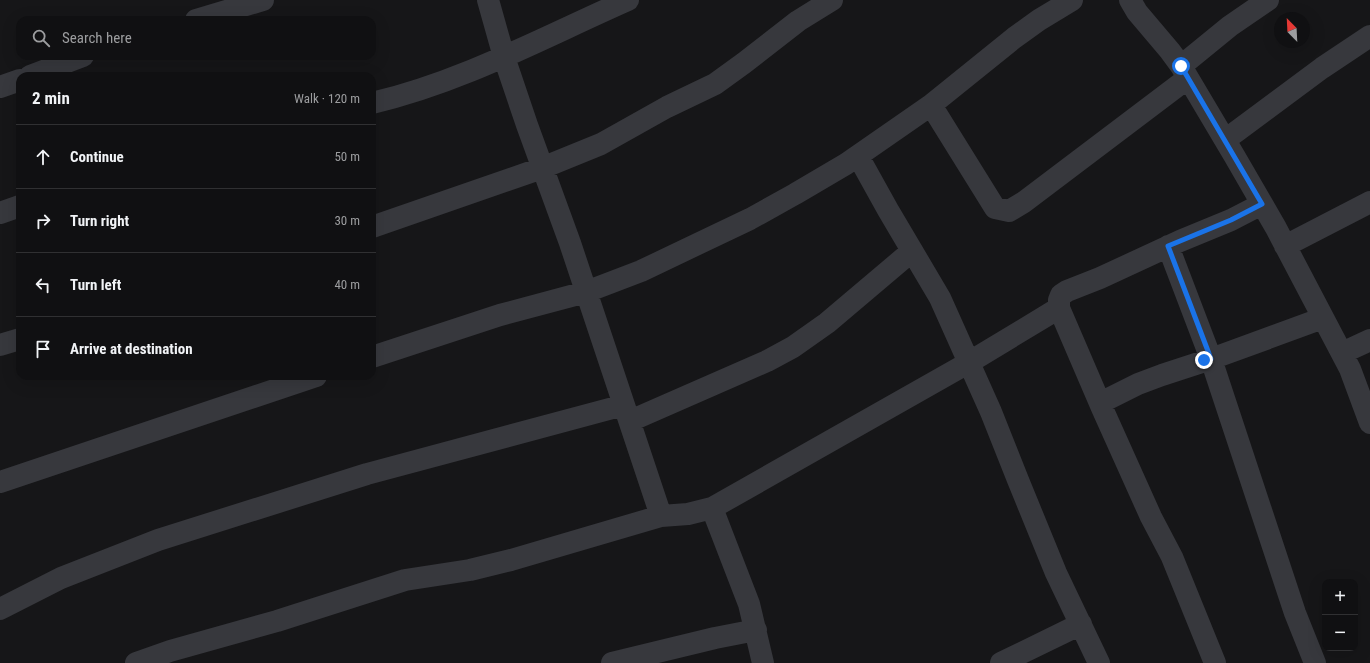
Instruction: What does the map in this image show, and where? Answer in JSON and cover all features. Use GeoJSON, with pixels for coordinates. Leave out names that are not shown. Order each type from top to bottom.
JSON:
{"type":"FeatureCollection","features":[{"type":"Feature","properties":{"kind":"street"},"geometry":{"type":"LineString","coordinates":[[209,16],[263,0]]}},
{"type":"Feature","properties":{"kind":"street"},"geometry":{"type":"LineString","coordinates":[[488,0],[504,57],[542,168],[570,243],[661,516]]}},
{"type":"Feature","properties":{"kind":"street"},"geometry":{"type":"LineString","coordinates":[[376,102],[430,85],[504,57],[628,0]]}},
{"type":"Feature","properties":{"kind":"street"},"geometry":{"type":"LineString","coordinates":[[376,226],[542,168],[601,144],[667,107],[715,84],[798,22],[832,0]]}},
{"type":"Feature","properties":{"kind":"street"},"geometry":{"type":"LineString","coordinates":[[376,356],[500,315],[586,292],[641,271],[750,219],[858,156],[931,105],[1014,38],[1072,0]]}},
{"type":"Feature","properties":{"kind":"street"},"geometry":{"type":"LineString","coordinates":[[1130,0],[1137,12],[1185,72],[1262,204],[1350,369],[1370,423]]}},
{"type":"Feature","properties":{"kind":"street"},"geometry":{"type":"LineString","coordinates":[[931,105],[995,208],[1009,211],[1024,202],[1185,72],[1230,26],[1268,0]]}},
{"type":"Feature","properties":{"kind":"street"},"geometry":{"type":"LineString","coordinates":[[1225,140],[1322,68],[1370,36]]}},
{"type":"Feature","properties":{"kind":"street"},"geometry":{"type":"LineString","coordinates":[[41,72],[72,60]]}},
{"type":"Feature","properties":{"kind":"street"},"geometry":{"type":"LineString","coordinates":[[0,87],[16,81]]}},
{"type":"Feature","properties":{"kind":"street"},"geometry":{"type":"LineString","coordinates":[[858,156],[940,298],[991,412],[1056,573],[1099,663]]}},
{"type":"Feature","properties":{"kind":"street"},"geometry":{"type":"LineString","coordinates":[[1285,246],[1370,202]]}},
{"type":"Feature","properties":{"kind":"street"},"geometry":{"type":"LineString","coordinates":[[1215,663],[1172,557],[1151,516],[1059,308],[1059,300],[1061,295],[1067,291],[1107,275],[1168,246],[1231,220],[1262,204]]}},
{"type":"Feature","properties":{"kind":"street"},"geometry":{"type":"LineString","coordinates":[[0,213],[16,207]]}},
{"type":"Feature","properties":{"kind":"street"},"geometry":{"type":"LineString","coordinates":[[1168,246],[1211,359],[1294,613],[1315,663]]}},
{"type":"Feature","properties":{"kind":"street"},"geometry":{"type":"LineString","coordinates":[[0,609],[61,578],[158,540],[367,474],[627,413],[767,361],[793,346],[827,323],[912,251]]}},
{"type":"Feature","properties":{"kind":"street"},"geometry":{"type":"LineString","coordinates":[[136,663],[170,651],[277,621],[405,580],[470,570],[511,560],[661,516],[688,514],[712,508],[968,363],[1059,308]]}},
{"type":"Feature","properties":{"kind":"street"},"geometry":{"type":"LineString","coordinates":[[1100,402],[1138,384],[1323,318]]}},
{"type":"Feature","properties":{"kind":"street"},"geometry":{"type":"LineString","coordinates":[[1342,353],[1370,340]]}},
{"type":"Feature","properties":{"kind":"street"},"geometry":{"type":"LineString","coordinates":[[0,346],[16,341]]}},
{"type":"Feature","properties":{"kind":"street"},"geometry":{"type":"LineString","coordinates":[[0,482],[304,380]]}},
{"type":"Feature","properties":{"kind":"street"},"geometry":{"type":"LineString","coordinates":[[712,508],[749,604],[763,663]]}},
{"type":"Feature","properties":{"kind":"street"},"geometry":{"type":"LineString","coordinates":[[1001,663],[1081,624]]}},
{"type":"Feature","properties":{"kind":"street"},"geometry":{"type":"LineString","coordinates":[[612,663],[715,638],[756,630]]}},
{"type":"Feature","properties":{"kind":"route"},"geometry":{"type":"LineString","coordinates":[[1181,66],[1262,204],[1231,220],[1168,246],[1211,359],[1204,360]]}}]}
